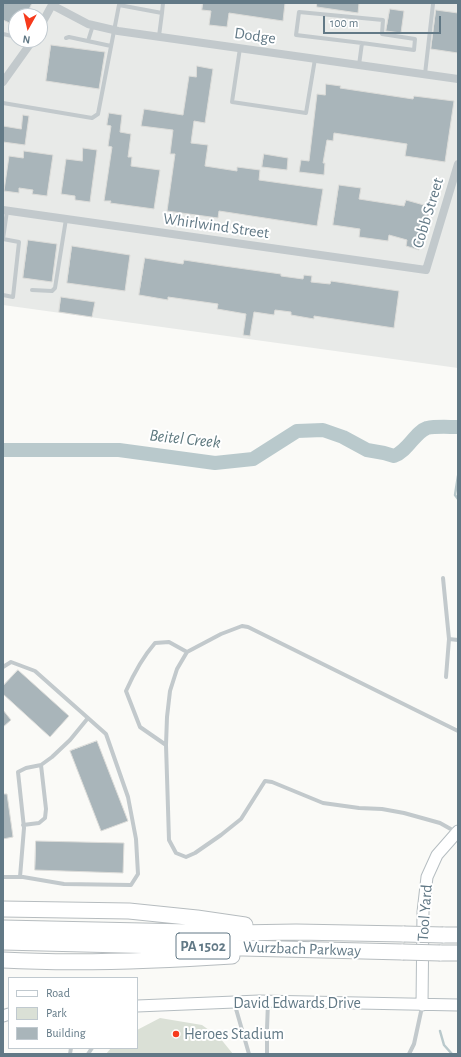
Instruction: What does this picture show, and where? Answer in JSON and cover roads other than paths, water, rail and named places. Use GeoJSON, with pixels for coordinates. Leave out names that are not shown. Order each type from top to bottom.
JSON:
{"type":"FeatureCollection","features":[{"type":"Feature","properties":{"kind":"highway"},"geometry":{"type":"LineString","coordinates":[[3,909],[61,909],[129,912],[197,918],[296,932]]}},
{"type":"Feature","properties":{"kind":"highway","name":"Wurzbach Parkway"},"geometry":{"type":"LineString","coordinates":[[3,928],[228,933],[296,932],[458,935]]}},
{"type":"Feature","properties":{"kind":"highway","name":"Wurzbach Parkway"},"geometry":{"type":"LineString","coordinates":[[3,942],[238,947],[315,951],[458,953]]}},
{"type":"Feature","properties":{"kind":"highway"},"geometry":{"type":"LineString","coordinates":[[3,960],[153,961],[315,951]]}},
{"type":"Feature","properties":{"kind":"street","name":"Dodge"},"geometry":{"type":"LineString","coordinates":[[52,4],[94,25],[114,30],[458,79]]}},
{"type":"Feature","properties":{"kind":"street"},"geometry":{"type":"LineString","coordinates":[[3,82],[27,48]]}},
{"type":"Feature","properties":{"kind":"street","name":"Cobb Street"},"geometry":{"type":"LineString","coordinates":[[426,270],[458,164]]}},
{"type":"Feature","properties":{"kind":"street","name":"Whirlwind Street"},"geometry":{"type":"LineString","coordinates":[[5,210],[426,270]]}},
{"type":"Feature","properties":{"kind":"street","name":"Tool Yard"},"geometry":{"type":"LineString","coordinates":[[422,1005],[423,912],[427,877],[437,855],[457,832]]}},
{"type":"Feature","properties":{"kind":"street","name":"David Edwards Drive"},"geometry":{"type":"LineString","coordinates":[[138,1006],[268,1001],[458,1005]]}},
{"type":"Feature","properties":{"kind":"lane"},"geometry":{"type":"LineString","coordinates":[[159,36],[163,3]]}},
{"type":"Feature","properties":{"kind":"lane"},"geometry":{"type":"LineString","coordinates":[[425,74],[432,4]]}},
{"type":"Feature","properties":{"kind":"lane"},"geometry":{"type":"LineString","coordinates":[[3,103],[92,118],[98,114],[119,5],[162,12]]}},
{"type":"Feature","properties":{"kind":"lane"},"geometry":{"type":"LineString","coordinates":[[299,12],[383,20],[382,34],[415,40],[414,50],[362,43],[296,35],[299,12]]}},
{"type":"Feature","properties":{"kind":"lane"},"geometry":{"type":"LineString","coordinates":[[88,41],[94,25]]}},
{"type":"Feature","properties":{"kind":"lane"},"geometry":{"type":"LineString","coordinates":[[66,38],[69,37],[111,46]]}},
{"type":"Feature","properties":{"kind":"lane"},"geometry":{"type":"LineString","coordinates":[[359,65],[362,43]]}},
{"type":"Feature","properties":{"kind":"lane"},"geometry":{"type":"LineString","coordinates":[[240,48],[232,102],[306,112],[315,59]]}},
{"type":"Feature","properties":{"kind":"lane"},"geometry":{"type":"LineString","coordinates":[[3,295],[13,296],[19,242],[3,239],[5,210]]}},
{"type":"Feature","properties":{"kind":"lane"},"geometry":{"type":"LineString","coordinates":[[32,290],[52,291],[55,288],[66,219]]}},
{"type":"Feature","properties":{"kind":"lane"},"geometry":{"type":"LineString","coordinates":[[443,578],[449,639],[446,677]]}},
{"type":"Feature","properties":{"kind":"lane"},"geometry":{"type":"LineString","coordinates":[[457,832],[440,822],[404,813],[382,809],[359,808],[323,803],[272,782],[265,781],[241,819],[195,853],[186,856],[176,853],[169,840],[166,745],[170,691],[177,669],[187,652],[222,634],[242,626],[248,627],[458,731]]}},
{"type":"Feature","properties":{"kind":"lane"},"geometry":{"type":"LineString","coordinates":[[449,639],[458,640]]}},
{"type":"Feature","properties":{"kind":"lane"},"geometry":{"type":"LineString","coordinates":[[166,745],[140,727],[126,691],[135,670],[146,653],[155,644],[169,642],[187,652]]}},
{"type":"Feature","properties":{"kind":"lane"},"geometry":{"type":"LineString","coordinates":[[3,667],[11,662],[35,671],[106,734],[128,797],[136,839],[138,874],[131,885],[64,884],[20,877],[3,877]]}},
{"type":"Feature","properties":{"kind":"lane"},"geometry":{"type":"LineString","coordinates":[[20,877],[23,825],[18,772],[26,768],[41,765],[52,758],[70,740],[88,718]]}},
{"type":"Feature","properties":{"kind":"lane"},"geometry":{"type":"LineString","coordinates":[[23,825],[39,823],[45,818],[46,809],[41,765]]}},
{"type":"Feature","properties":{"kind":"lane"},"geometry":{"type":"LineString","coordinates":[[267,1054],[268,1001]]}},
{"type":"Feature","properties":{"kind":"lane"},"geometry":{"type":"LineString","coordinates":[[234,1002],[249,1054]]}},
{"type":"Feature","properties":{"kind":"lane"},"geometry":{"type":"LineString","coordinates":[[409,1054],[414,1044],[421,1018],[422,1005]]}},
{"type":"Feature","properties":{"kind":"waterway","name":"Beitel Creek"},"geometry":{"type":"LineString","coordinates":[[3,450],[119,450],[215,463],[253,459],[297,431],[323,430],[343,437],[367,450],[394,456],[399,454],[419,433],[427,428],[458,427]]}},
{"type":"Feature","properties":{"kind":"waterway"},"geometry":{"type":"LineString","coordinates":[[458,476],[455,495],[458,499]]}},
{"type":"Feature","properties":{"kind":"waterway"},"geometry":{"type":"LineString","coordinates":[[440,1031],[444,1045],[452,1054]]}},
{"type":"Feature","properties":{"kind":"place","name":"Heroes Stadium"},"geometry":{"type":"Point","coordinates":[176,1034]}}]}
